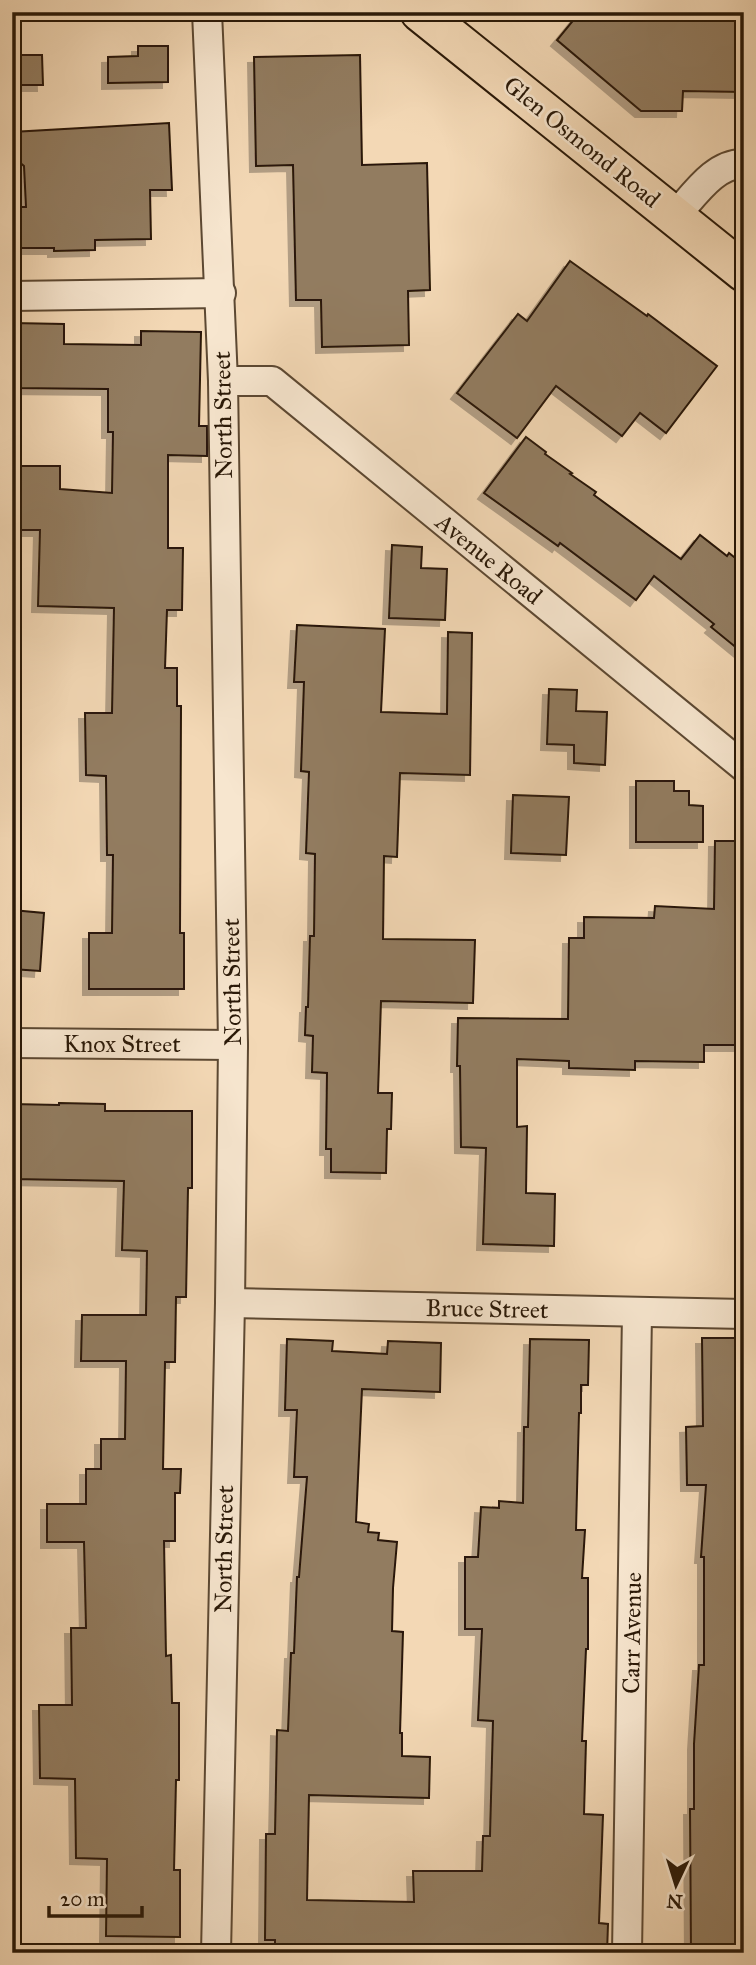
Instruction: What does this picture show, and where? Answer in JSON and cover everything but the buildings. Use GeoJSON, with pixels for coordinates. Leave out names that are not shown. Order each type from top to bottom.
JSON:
{"type":"FeatureCollection","features":[{"type":"Feature","properties":{"kind":"highway","name":"Glen Osmond Road"},"geometry":{"type":"LineString","coordinates":[[420,12],[744,272]]}},
{"type":"Feature","properties":{"kind":"street","name":"North Street"},"geometry":{"type":"LineString","coordinates":[[207,12],[223,381],[233,1045],[216,1953]]}},
{"type":"Feature","properties":{"kind":"street"},"geometry":{"type":"LineString","coordinates":[[675,216],[710,178],[735,163],[744,164]]}},
{"type":"Feature","properties":{"kind":"street"},"geometry":{"type":"LineString","coordinates":[[12,296],[220,292]]}},
{"type":"Feature","properties":{"kind":"street","name":"Avenue Road"},"geometry":{"type":"LineString","coordinates":[[223,381],[272,381],[744,767]]}},
{"type":"Feature","properties":{"kind":"street","name":"Knox Street"},"geometry":{"type":"LineString","coordinates":[[12,1043],[233,1045]]}},
{"type":"Feature","properties":{"kind":"street","name":"Bruce Street"},"geometry":{"type":"LineString","coordinates":[[230,1303],[744,1314]]}},
{"type":"Feature","properties":{"kind":"street","name":"Carr Avenue"},"geometry":{"type":"LineString","coordinates":[[627,1953],[636,1313]]}}]}
